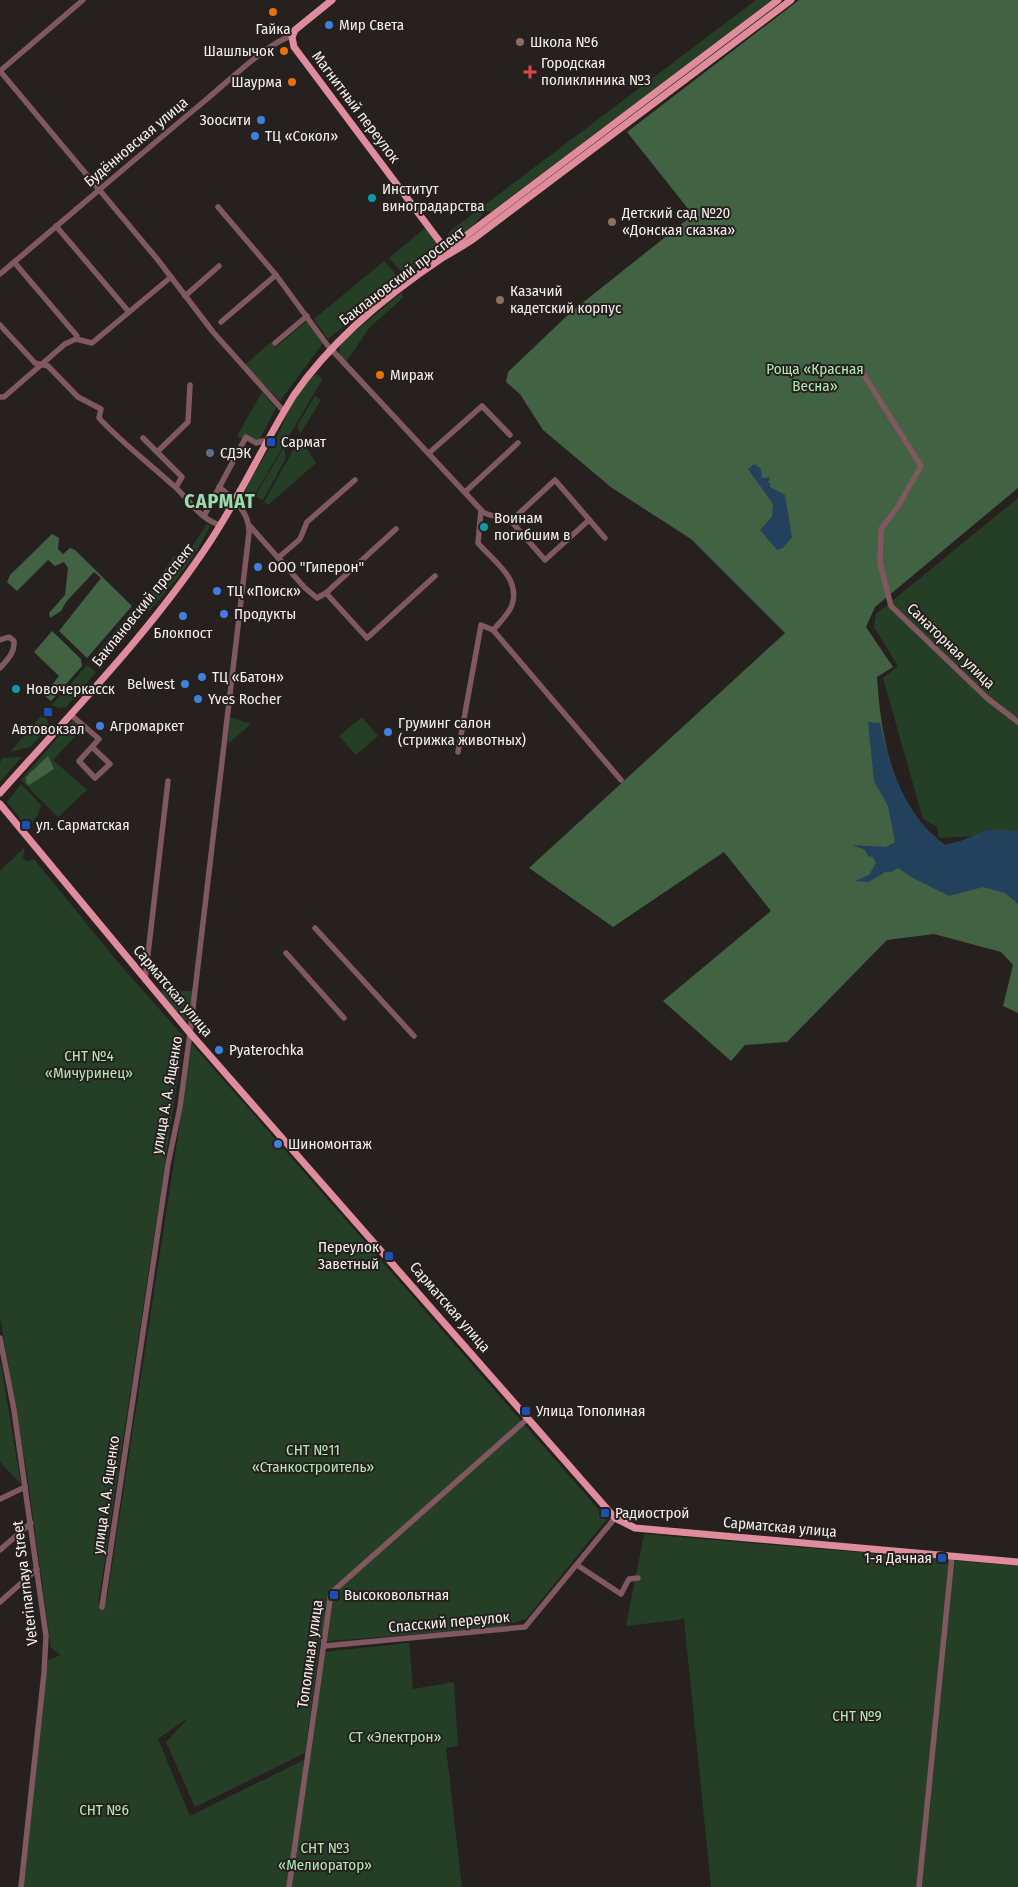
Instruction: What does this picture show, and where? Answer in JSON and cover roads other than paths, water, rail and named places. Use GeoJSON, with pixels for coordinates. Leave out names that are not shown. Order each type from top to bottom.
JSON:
{"type":"FeatureCollection","features":[{"type":"Feature","properties":{"kind":"main road"},"geometry":{"type":"LineString","coordinates":[[292,36],[295,30],[332,0]]}},
{"type":"Feature","properties":{"kind":"main road","name":"Баклановский проспект"},"geometry":{"type":"LineString","coordinates":[[0,788],[150,619],[182,576],[233,499],[262,441],[304,373],[360,316],[448,252],[778,0]]}},
{"type":"Feature","properties":{"kind":"main road","name":"Баклановский проспект"},"geometry":{"type":"LineString","coordinates":[[448,252],[472,240],[791,0]]}},
{"type":"Feature","properties":{"kind":"main road","name":"Магнитный переулок"},"geometry":{"type":"LineString","coordinates":[[292,36],[294,47],[448,252]]}},
{"type":"Feature","properties":{"kind":"main road","name":"Баклановский проспект"},"geometry":{"type":"LineString","coordinates":[[0,793],[70,714],[204,551],[284,410],[307,376],[330,348]]}},
{"type":"Feature","properties":{"kind":"main road","name":"Сарматская улица"},"geometry":{"type":"LineString","coordinates":[[0,804],[190,1033],[615,1518],[635,1528],[1018,1562]]}},
{"type":"Feature","properties":{"kind":"street"},"geometry":{"type":"LineString","coordinates":[[83,0],[0,71],[171,277],[213,332],[281,408]]}},
{"type":"Feature","properties":{"kind":"street","name":"Будённовская улица"},"geometry":{"type":"LineString","coordinates":[[0,274],[98,189],[269,48],[280,40],[292,36]]}},
{"type":"Feature","properties":{"kind":"street"},"geometry":{"type":"LineString","coordinates":[[218,207],[276,275],[330,348],[481,510],[489,516],[504,517],[510,521],[545,560],[589,520]]}},
{"type":"Feature","properties":{"kind":"street"},"geometry":{"type":"LineString","coordinates":[[56,226],[129,312]]}},
{"type":"Feature","properties":{"kind":"street"},"geometry":{"type":"LineString","coordinates":[[14,262],[77,336],[76,339]]}},
{"type":"Feature","properties":{"kind":"street"},"geometry":{"type":"LineString","coordinates":[[185,296],[219,266]]}},
{"type":"Feature","properties":{"kind":"street"},"geometry":{"type":"LineString","coordinates":[[221,322],[276,275]]}},
{"type":"Feature","properties":{"kind":"street"},"geometry":{"type":"LineString","coordinates":[[0,397],[4,397],[65,344],[76,339],[92,343],[171,277]]}},
{"type":"Feature","properties":{"kind":"street"},"geometry":{"type":"LineString","coordinates":[[275,343],[307,316]]}},
{"type":"Feature","properties":{"kind":"street"},"geometry":{"type":"LineString","coordinates":[[0,325],[35,363],[48,366],[78,397],[101,409],[100,418],[118,438],[176,487],[204,516],[217,524]]}},
{"type":"Feature","properties":{"kind":"street","name":"Санаторная улица"},"geometry":{"type":"LineString","coordinates":[[862,372],[921,466],[897,508],[881,529],[880,563],[891,606],[987,698],[1018,722]]}},
{"type":"Feature","properties":{"kind":"street"},"geometry":{"type":"LineString","coordinates":[[157,452],[188,422],[190,385]]}},
{"type":"Feature","properties":{"kind":"street"},"geometry":{"type":"LineString","coordinates":[[429,453],[482,406],[510,435]]}},
{"type":"Feature","properties":{"kind":"street"},"geometry":{"type":"LineString","coordinates":[[143,438],[182,477],[176,487]]}},
{"type":"Feature","properties":{"kind":"street"},"geometry":{"type":"LineString","coordinates":[[204,516],[246,438],[256,443],[262,441]]}},
{"type":"Feature","properties":{"kind":"street"},"geometry":{"type":"LineString","coordinates":[[465,492],[518,443]]}},
{"type":"Feature","properties":{"kind":"street"},"geometry":{"type":"LineString","coordinates":[[278,558],[300,539],[307,522],[355,480]]}},
{"type":"Feature","properties":{"kind":"street"},"geometry":{"type":"LineString","coordinates":[[510,521],[555,480],[605,538]]}},
{"type":"Feature","properties":{"kind":"street"},"geometry":{"type":"LineString","coordinates":[[219,487],[245,512],[249,526],[305,588],[317,598],[326,594],[396,529]]}},
{"type":"Feature","properties":{"kind":"street"},"geometry":{"type":"LineString","coordinates":[[481,510],[478,543],[505,571],[515,590],[512,606],[493,630]]}},
{"type":"Feature","properties":{"kind":"street","name":"улица А. А. Ященко"},"geometry":{"type":"LineString","coordinates":[[102,1607],[168,1164],[180,1107],[249,526]]}},
{"type":"Feature","properties":{"kind":"street"},"geometry":{"type":"LineString","coordinates":[[326,594],[367,638],[435,576]]}},
{"type":"Feature","properties":{"kind":"street"},"geometry":{"type":"LineString","coordinates":[[458,752],[481,625],[493,630],[620,780]]}},
{"type":"Feature","properties":{"kind":"street"},"geometry":{"type":"LineString","coordinates":[[0,640],[9,637],[14,641],[14,646],[13,652],[0,668]]}},
{"type":"Feature","properties":{"kind":"street"},"geometry":{"type":"LineString","coordinates":[[70,714],[99,740],[92,747],[79,761],[95,778],[110,764],[92,747]]}},
{"type":"Feature","properties":{"kind":"street"},"geometry":{"type":"LineString","coordinates":[[145,980],[168,781]]}},
{"type":"Feature","properties":{"kind":"street"},"geometry":{"type":"LineString","coordinates":[[315,928],[414,1036]]}},
{"type":"Feature","properties":{"kind":"street"},"geometry":{"type":"LineString","coordinates":[[286,953],[344,1018]]}},
{"type":"Feature","properties":{"kind":"street","name":"Veterinarnaya Street"},"geometry":{"type":"LineString","coordinates":[[0,1338],[31,1523],[46,1645],[21,1887]]}},
{"type":"Feature","properties":{"kind":"street","name":"Тополиная улица"},"geometry":{"type":"LineString","coordinates":[[289,1887],[331,1593],[526,1420]]}},
{"type":"Feature","properties":{"kind":"street"},"geometry":{"type":"LineString","coordinates":[[0,1499],[25,1487]]}},
{"type":"Feature","properties":{"kind":"street","name":"Спасский переулок"},"geometry":{"type":"LineString","coordinates":[[324,1646],[525,1627],[615,1518]]}},
{"type":"Feature","properties":{"kind":"street"},"geometry":{"type":"LineString","coordinates":[[0,1550],[31,1523]]}},
{"type":"Feature","properties":{"kind":"street"},"geometry":{"type":"LineString","coordinates":[[919,1887],[952,1556]]}},
{"type":"Feature","properties":{"kind":"street"},"geometry":{"type":"LineString","coordinates":[[577,1565],[620,1594],[630,1579],[638,1578]]}},
{"type":"Feature","properties":{"kind":"street"},"geometry":{"type":"LineString","coordinates":[[0,1602],[37,1569]]}},
{"type":"Feature","properties":{"kind":"water"},"geometry":{"type":"Polygon","coordinates":[[[754,464],[761,469],[762,478],[770,477],[768,483],[770,483],[770,487],[785,495],[792,537],[783,548],[777,550],[760,530],[772,517],[773,504],[748,469],[754,464]]]}},
{"type":"Feature","properties":{"kind":"water"},"geometry":{"type":"Polygon","coordinates":[[[868,722],[880,723],[895,774],[910,807],[920,821],[945,845],[988,830],[1018,831],[1018,904],[1005,893],[983,887],[949,896],[913,878],[898,868],[891,872],[885,872],[869,882],[855,881],[869,875],[876,863],[873,857],[868,856],[865,850],[852,845],[886,847],[895,842],[888,806],[874,781],[868,722]]]}},
{"type":"Feature","properties":{"kind":"place","name":"Гайка"},"geometry":{"type":"Point","coordinates":[273,12]}},
{"type":"Feature","properties":{"kind":"place","name":"Мир Света"},"geometry":{"type":"Point","coordinates":[329,25]}},
{"type":"Feature","properties":{"kind":"place","name":"Школа №6"},"geometry":{"type":"Point","coordinates":[520,42]}},
{"type":"Feature","properties":{"kind":"place","name":"Шашлычок"},"geometry":{"type":"Point","coordinates":[284,51]}},
{"type":"Feature","properties":{"kind":"place","name":"Городская поликлиника №3"},"geometry":{"type":"Point","coordinates":[530,72]}},
{"type":"Feature","properties":{"kind":"place","name":"Шаурма"},"geometry":{"type":"Point","coordinates":[292,82]}},
{"type":"Feature","properties":{"kind":"place","name":"Зоосити"},"geometry":{"type":"Point","coordinates":[261,120]}},
{"type":"Feature","properties":{"kind":"place","name":"ТЦ «Сокол»"},"geometry":{"type":"Point","coordinates":[255,136]}},
{"type":"Feature","properties":{"kind":"place","name":"Институт виноградарства"},"geometry":{"type":"Point","coordinates":[372,198]}},
{"type":"Feature","properties":{"kind":"place","name":"Детский сад №20 «Донская сказка»"},"geometry":{"type":"Point","coordinates":[612,222]}},
{"type":"Feature","properties":{"kind":"place","name":"Казачий кадетский корпус"},"geometry":{"type":"Point","coordinates":[500,300]}},
{"type":"Feature","properties":{"kind":"place","name":"Мираж"},"geometry":{"type":"Point","coordinates":[380,375]}},
{"type":"Feature","properties":{"kind":"place","name":"Сармат"},"geometry":{"type":"Point","coordinates":[271,442]}},
{"type":"Feature","properties":{"kind":"place","name":"СДЭК"},"geometry":{"type":"Point","coordinates":[210,453]}},
{"type":"Feature","properties":{"kind":"place","name":"Воинам погибшим в"},"geometry":{"type":"Point","coordinates":[484,527]}},
{"type":"Feature","properties":{"kind":"place","name":"ООО \"Гиперон\""},"geometry":{"type":"Point","coordinates":[258,567]}},
{"type":"Feature","properties":{"kind":"place","name":"ТЦ «Поиск»"},"geometry":{"type":"Point","coordinates":[217,591]}},
{"type":"Feature","properties":{"kind":"place","name":"Продукты"},"geometry":{"type":"Point","coordinates":[224,614]}},
{"type":"Feature","properties":{"kind":"place","name":"Блокпост"},"geometry":{"type":"Point","coordinates":[183,616]}},
{"type":"Feature","properties":{"kind":"place","name":"ТЦ «Батон»"},"geometry":{"type":"Point","coordinates":[202,677]}},
{"type":"Feature","properties":{"kind":"place","name":"Belwest"},"geometry":{"type":"Point","coordinates":[185,684]}},
{"type":"Feature","properties":{"kind":"place","name":"Новочеркасск"},"geometry":{"type":"Point","coordinates":[16,689]}},
{"type":"Feature","properties":{"kind":"place","name":"Yves Rocher"},"geometry":{"type":"Point","coordinates":[198,699]}},
{"type":"Feature","properties":{"kind":"place","name":"Автовокзал"},"geometry":{"type":"Point","coordinates":[48,712]}},
{"type":"Feature","properties":{"kind":"place","name":"Агромаркет"},"geometry":{"type":"Point","coordinates":[100,726]}},
{"type":"Feature","properties":{"kind":"place","name":"Груминг салон (стрижка животных)"},"geometry":{"type":"Point","coordinates":[388,732]}},
{"type":"Feature","properties":{"kind":"place","name":"ул. Сарматская"},"geometry":{"type":"Point","coordinates":[26,825]}},
{"type":"Feature","properties":{"kind":"place","name":"Pyaterochka"},"geometry":{"type":"Point","coordinates":[219,1050]}},
{"type":"Feature","properties":{"kind":"place","name":"Шиномонтаж"},"geometry":{"type":"Point","coordinates":[278,1144]}},
{"type":"Feature","properties":{"kind":"place","name":"Переулок Заветный"},"geometry":{"type":"Point","coordinates":[389,1256]}},
{"type":"Feature","properties":{"kind":"place","name":"Улица Тополиная"},"geometry":{"type":"Point","coordinates":[526,1411]}},
{"type":"Feature","properties":{"kind":"place","name":"Радиострой"},"geometry":{"type":"Point","coordinates":[605,1513]}},
{"type":"Feature","properties":{"kind":"place","name":"1-я Дачная"},"geometry":{"type":"Point","coordinates":[942,1558]}},
{"type":"Feature","properties":{"kind":"place","name":"Высоковольтная"},"geometry":{"type":"Point","coordinates":[334,1595]}},
{"type":"Feature","properties":{"kind":"district","name":"САРМАТ"},"geometry":{"type":"Point","coordinates":[220,501]}},
{"type":"Feature","properties":{"kind":"park label","name":"Роща «Красная Весна»"},"geometry":{"type":"Point","coordinates":[815,378]}},
{"type":"Feature","properties":{"kind":"park label","name":"СНТ №4 «Мичуринец»"},"geometry":{"type":"Point","coordinates":[89,1064]}},
{"type":"Feature","properties":{"kind":"park label","name":"СНТ №11 «Станкостроитель»"},"geometry":{"type":"Point","coordinates":[313,1458]}},
{"type":"Feature","properties":{"kind":"park label","name":"СНТ №9"},"geometry":{"type":"Point","coordinates":[857,1716]}},
{"type":"Feature","properties":{"kind":"park label","name":"СТ «Электрон»"},"geometry":{"type":"Point","coordinates":[395,1737]}},
{"type":"Feature","properties":{"kind":"park label","name":"СНТ №6"},"geometry":{"type":"Point","coordinates":[104,1810]}},
{"type":"Feature","properties":{"kind":"park label","name":"СНТ №3 «Мелиоратор»"},"geometry":{"type":"Point","coordinates":[325,1856]}}]}
